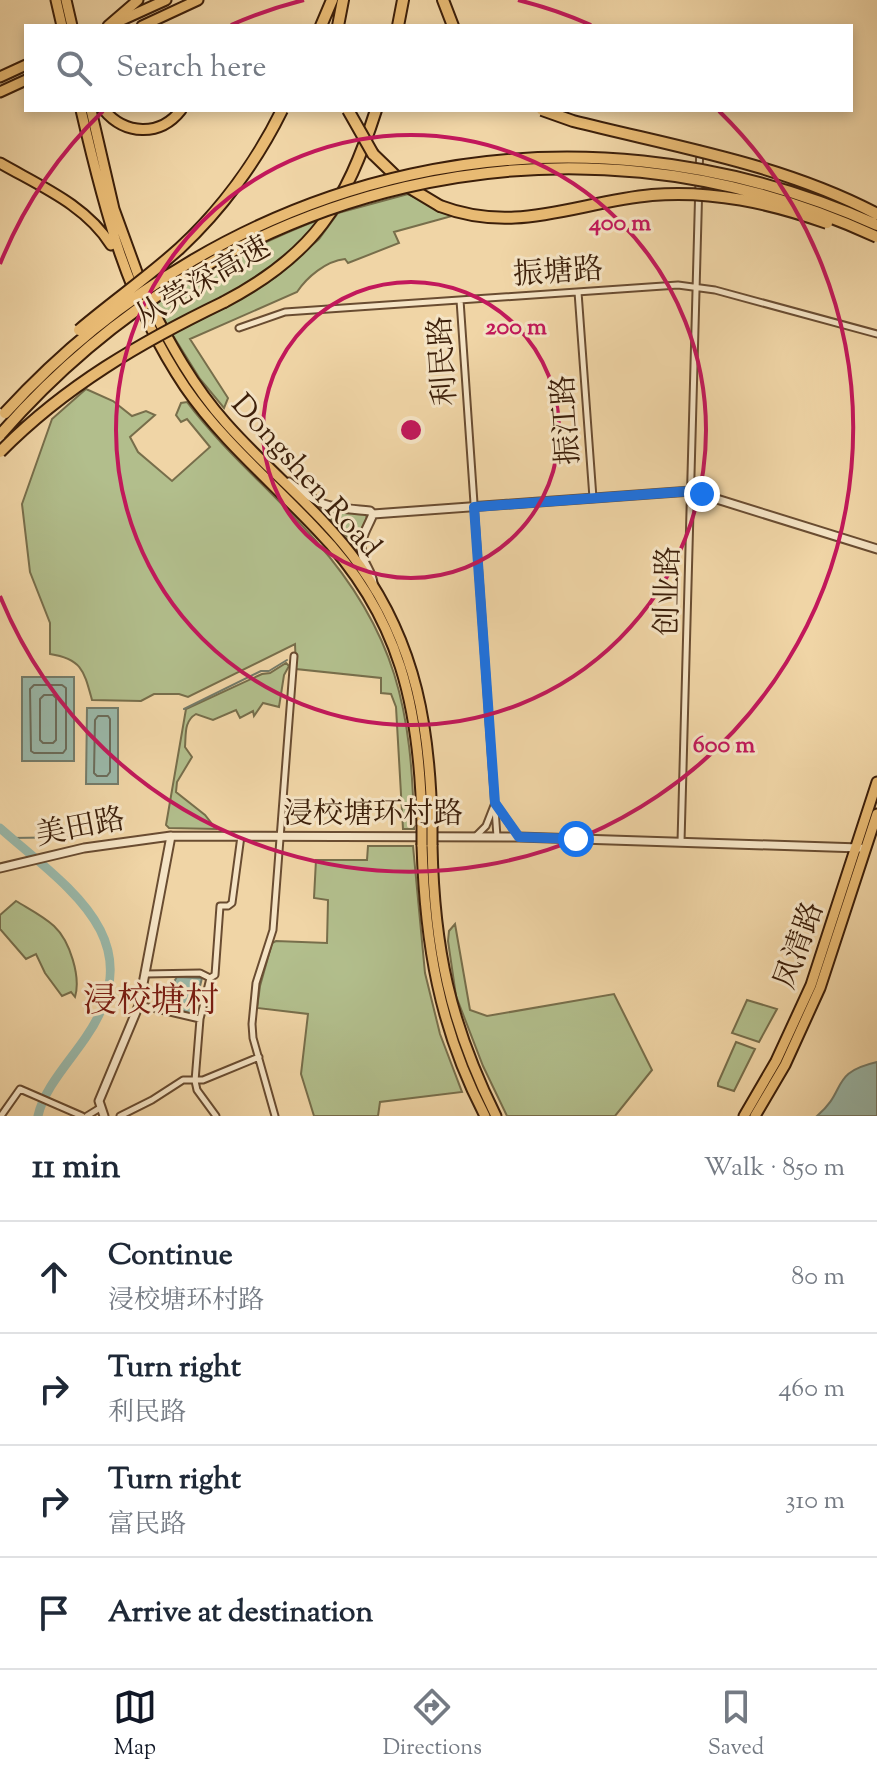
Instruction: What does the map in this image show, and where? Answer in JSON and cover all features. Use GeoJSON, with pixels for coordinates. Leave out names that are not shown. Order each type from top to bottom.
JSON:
{"type":"FeatureCollection","features":[{"type":"Feature","properties":{"kind":"highway"},"geometry":{"type":"LineString","coordinates":[[322,24],[332,0]]}},
{"type":"Feature","properties":{"kind":"highway"},"geometry":{"type":"LineString","coordinates":[[338,24],[343,0]]}},
{"type":"Feature","properties":{"kind":"highway"},"geometry":{"type":"LineString","coordinates":[[398,24],[403,0]]}},
{"type":"Feature","properties":{"kind":"highway"},"geometry":{"type":"LineString","coordinates":[[443,0],[452,24]]}},
{"type":"Feature","properties":{"kind":"highway","name":"从莞深高速"},"geometry":{"type":"LineString","coordinates":[[3,416],[22,385],[53,354],[197,231],[244,174],[281,112]]}},
{"type":"Feature","properties":{"kind":"highway"},"geometry":{"type":"LineString","coordinates":[[349,112],[373,154],[405,185],[440,206],[477,217],[515,219],[648,195],[715,195],[790,210],[877,239]]}},
{"type":"Feature","properties":{"kind":"highway","name":"从莞深高速"},"geometry":{"type":"LineString","coordinates":[[0,452],[44,410],[114,360],[279,269],[318,231],[348,184],[375,112]]}},
{"type":"Feature","properties":{"kind":"highway"},"geometry":{"type":"LineString","coordinates":[[548,112],[775,171],[829,191],[877,214]]}},
{"type":"Feature","properties":{"kind":"highway"},"geometry":{"type":"LineString","coordinates":[[3,416],[52,363],[97,324],[190,260],[236,235],[298,208],[397,178],[464,165],[531,158],[581,157],[657,163],[765,184],[828,204],[877,225]]}},
{"type":"Feature","properties":{"kind":"highway"},"geometry":{"type":"LineString","coordinates":[[0,435],[44,387],[112,326],[200,268],[253,239],[308,216],[410,186],[533,169],[596,169],[659,174],[766,196],[826,215],[877,239]]}},
{"type":"Feature","properties":{"kind":"main road"},"geometry":{"type":"LineString","coordinates":[[56,0],[66,6]]}},
{"type":"Feature","properties":{"kind":"main road"},"geometry":{"type":"LineString","coordinates":[[111,24],[138,0]]}},
{"type":"Feature","properties":{"kind":"main road"},"geometry":{"type":"LineString","coordinates":[[113,24],[166,0]]}},
{"type":"Feature","properties":{"kind":"main road"},"geometry":{"type":"LineString","coordinates":[[146,24],[198,0]]}},
{"type":"Feature","properties":{"kind":"main road"},"geometry":{"type":"LineString","coordinates":[[0,77],[24,66]]}},
{"type":"Feature","properties":{"kind":"main road"},"geometry":{"type":"LineString","coordinates":[[0,92],[24,81]]}},
{"type":"Feature","properties":{"kind":"main road","name":"Dongshen Road"},"geometry":{"type":"LineString","coordinates":[[81,112],[102,199],[121,261],[150,325],[184,385],[238,451],[325,538],[350,569],[378,614],[403,673],[413,710],[427,825]]}},
{"type":"Feature","properties":{"kind":"main road","name":"Dongshen Road"},"geometry":{"type":"LineString","coordinates":[[91,112],[111,199],[125,244],[160,324],[184,368],[236,434],[332,531],[373,585],[398,633],[420,695],[429,747],[425,912],[434,978],[453,1043],[485,1116]]}},
{"type":"Feature","properties":{"kind":"main road"},"geometry":{"type":"LineString","coordinates":[[106,112],[120,124],[139,130],[164,126],[179,112]]}},
{"type":"Feature","properties":{"kind":"main road"},"geometry":{"type":"LineString","coordinates":[[0,163],[81,211],[98,226],[121,261]]}},
{"type":"Feature","properties":{"kind":"main road","name":"凤清路"},"geometry":{"type":"LineString","coordinates":[[755,1116],[785,1065],[820,988],[877,782]]}},
{"type":"Feature","properties":{"kind":"main road","name":"凤清路"},"geometry":{"type":"LineString","coordinates":[[744,1116],[776,1061],[811,985],[861,848],[877,814]]}},
{"type":"Feature","properties":{"kind":"main road","name":"Dongshen Road"},"geometry":{"type":"LineString","coordinates":[[427,845],[437,933],[449,998],[471,1062],[496,1116]]}},
{"type":"Feature","properties":{"kind":"street","name":"创业路"},"geometry":{"type":"LineString","coordinates":[[681,842],[700,148]]}},
{"type":"Feature","properties":{"kind":"street","name":"振塘路"},"geometry":{"type":"LineString","coordinates":[[239,328],[285,312],[678,285],[696,286],[877,334]]}},
{"type":"Feature","properties":{"kind":"street","name":"振江路"},"geometry":{"type":"LineString","coordinates":[[578,292],[593,498]]}},
{"type":"Feature","properties":{"kind":"street","name":"利民路"},"geometry":{"type":"LineString","coordinates":[[460,300],[497,837]]}},
{"type":"Feature","properties":{"kind":"street"},"geometry":{"type":"LineString","coordinates":[[276,475],[323,505],[343,510],[370,511],[373,514],[691,491],[877,549]]}},
{"type":"Feature","properties":{"kind":"street"},"geometry":{"type":"LineString","coordinates":[[373,514],[364,529],[361,543],[373,585]]}},
{"type":"Feature","properties":{"kind":"street"},"geometry":{"type":"LineString","coordinates":[[275,1116],[252,1031],[252,1010],[256,983],[271,938],[294,656]]}},
{"type":"Feature","properties":{"kind":"street"},"geometry":{"type":"LineString","coordinates":[[475,837],[486,825],[495,803]]}},
{"type":"Feature","properties":{"kind":"street"},"geometry":{"type":"LineString","coordinates":[[495,803],[519,837]]}},
{"type":"Feature","properties":{"kind":"street"},"geometry":{"type":"LineString","coordinates":[[1,1110],[20,1089],[85,1116],[102,1112],[100,1098],[139,1005],[171,836]]}},
{"type":"Feature","properties":{"kind":"street","name":"浸校塘环村路"},"geometry":{"type":"LineString","coordinates":[[171,836],[519,837],[861,848]]}},
{"type":"Feature","properties":{"kind":"street","name":"美田路"},"geometry":{"type":"LineString","coordinates":[[2,868],[56,853],[126,840],[171,836]]}},
{"type":"Feature","properties":{"kind":"street"},"geometry":{"type":"LineString","coordinates":[[216,1116],[197,1090],[195,1081],[200,1019],[210,978],[215,975],[220,906],[232,903],[241,836]]}},
{"type":"Feature","properties":{"kind":"street"},"geometry":{"type":"LineString","coordinates":[[146,974],[200,973],[210,978]]}},
{"type":"Feature","properties":{"kind":"street"},"geometry":{"type":"LineString","coordinates":[[139,1005],[200,1019]]}},
{"type":"Feature","properties":{"kind":"street"},"geometry":{"type":"LineString","coordinates":[[120,1116],[183,1080],[195,1081],[259,1057]]}},
{"type":"Feature","properties":{"kind":"green space"},"geometry":{"type":"Polygon","coordinates":[[[408,194],[452,216],[394,232],[399,243],[348,263],[345,259],[324,266],[297,292],[190,339],[228,398],[224,408],[200,379],[172,334],[276,277],[319,239],[338,213],[408,194]]]}},
{"type":"Feature","properties":{"kind":"green space"},"geometry":{"type":"Polygon","coordinates":[[[318,220],[320,222],[303,240],[268,269],[230,293],[167,325],[155,304],[234,258],[318,220]]]}},
{"type":"Feature","properties":{"kind":"green space"},"geometry":{"type":"Polygon","coordinates":[[[86,389],[113,401],[132,416],[146,411],[155,415],[130,437],[138,452],[172,481],[210,447],[187,419],[181,422],[176,415],[181,403],[187,402],[218,439],[300,523],[343,575],[382,641],[394,674],[409,747],[414,829],[403,829],[396,707],[391,694],[381,693],[381,678],[296,669],[295,644],[188,697],[154,694],[141,701],[92,700],[80,668],[69,659],[50,654],[50,623],[30,572],[22,504],[52,419],[86,389]]]}},
{"type":"Feature","properties":{"kind":"green space"},"geometry":{"type":"Polygon","coordinates":[[[319,506],[337,512],[366,514],[367,519],[358,535],[358,549],[319,506]]]}},
{"type":"Feature","properties":{"kind":"green space"},"geometry":{"type":"Polygon","coordinates":[[[286,663],[289,666],[284,675],[279,707],[263,703],[254,716],[253,711],[240,718],[236,710],[213,720],[196,714],[189,720],[185,747],[192,757],[177,782],[176,792],[205,815],[216,829],[169,828],[166,825],[186,709],[286,663]]]}},
{"type":"Feature","properties":{"kind":"green space"},"geometry":{"type":"Polygon","coordinates":[[[368,846],[413,846],[425,973],[440,1034],[462,1092],[380,1102],[378,1116],[314,1116],[301,1074],[308,1014],[257,1008],[260,986],[272,943],[327,943],[328,900],[314,898],[316,860],[367,860],[368,846]]]}},
{"type":"Feature","properties":{"kind":"green space"},"geometry":{"type":"Polygon","coordinates":[[[16,901],[50,922],[65,941],[75,970],[75,997],[71,992],[62,996],[36,954],[26,959],[0,929],[0,915],[16,901]]]}},
{"type":"Feature","properties":{"kind":"green space"},"geometry":{"type":"Polygon","coordinates":[[[455,924],[470,1010],[487,1016],[614,994],[652,1070],[615,1116],[507,1116],[483,1066],[456,996],[448,941],[449,931],[455,924]]]}},
{"type":"Feature","properties":{"kind":"green space"},"geometry":{"type":"Polygon","coordinates":[[[747,1000],[777,1009],[759,1042],[732,1033],[747,1000]]]}},
{"type":"Feature","properties":{"kind":"green space"},"geometry":{"type":"Polygon","coordinates":[[[736,1042],[755,1049],[734,1091],[718,1086],[718,1083],[736,1042]]]}},
{"type":"Feature","properties":{"kind":"water"},"geometry":{"type":"Polygon","coordinates":[[[22,677],[74,677],[74,761],[22,761],[22,677]]]}},
{"type":"Feature","properties":{"kind":"water"},"geometry":{"type":"Polygon","coordinates":[[[87,708],[118,708],[118,784],[86,784],[87,708]]]}},
{"type":"Feature","properties":{"kind":"water"},"geometry":{"type":"Polygon","coordinates":[[[177,977],[202,978],[193,1015],[173,1007],[177,977]]]}},
{"type":"Feature","properties":{"kind":"water"},"geometry":{"type":"Polygon","coordinates":[[[877,1062],[877,1116],[817,1116],[827,1107],[845,1077],[862,1066],[877,1062]]]}},
{"type":"Feature","properties":{"kind":"waterway"},"geometry":{"type":"LineString","coordinates":[[184,709],[287,660]]}},
{"type":"Feature","properties":{"kind":"waterway"},"geometry":{"type":"LineString","coordinates":[[0,828],[52,872],[94,919],[106,944],[110,972],[104,1003],[86,1037],[52,1085],[38,1116]]}},
{"type":"Feature","properties":{"kind":"waterway"},"geometry":{"type":"LineString","coordinates":[[11,838],[81,837]]}},
{"type":"Feature","properties":{"kind":"district","name":"浸校塘村"},"geometry":{"type":"Point","coordinates":[151,999]}},
{"type":"Feature","properties":{"kind":"route"},"geometry":{"type":"LineString","coordinates":[[576,839],[519,837],[495,803],[474,507],[691,491],[702,494]]}}]}
